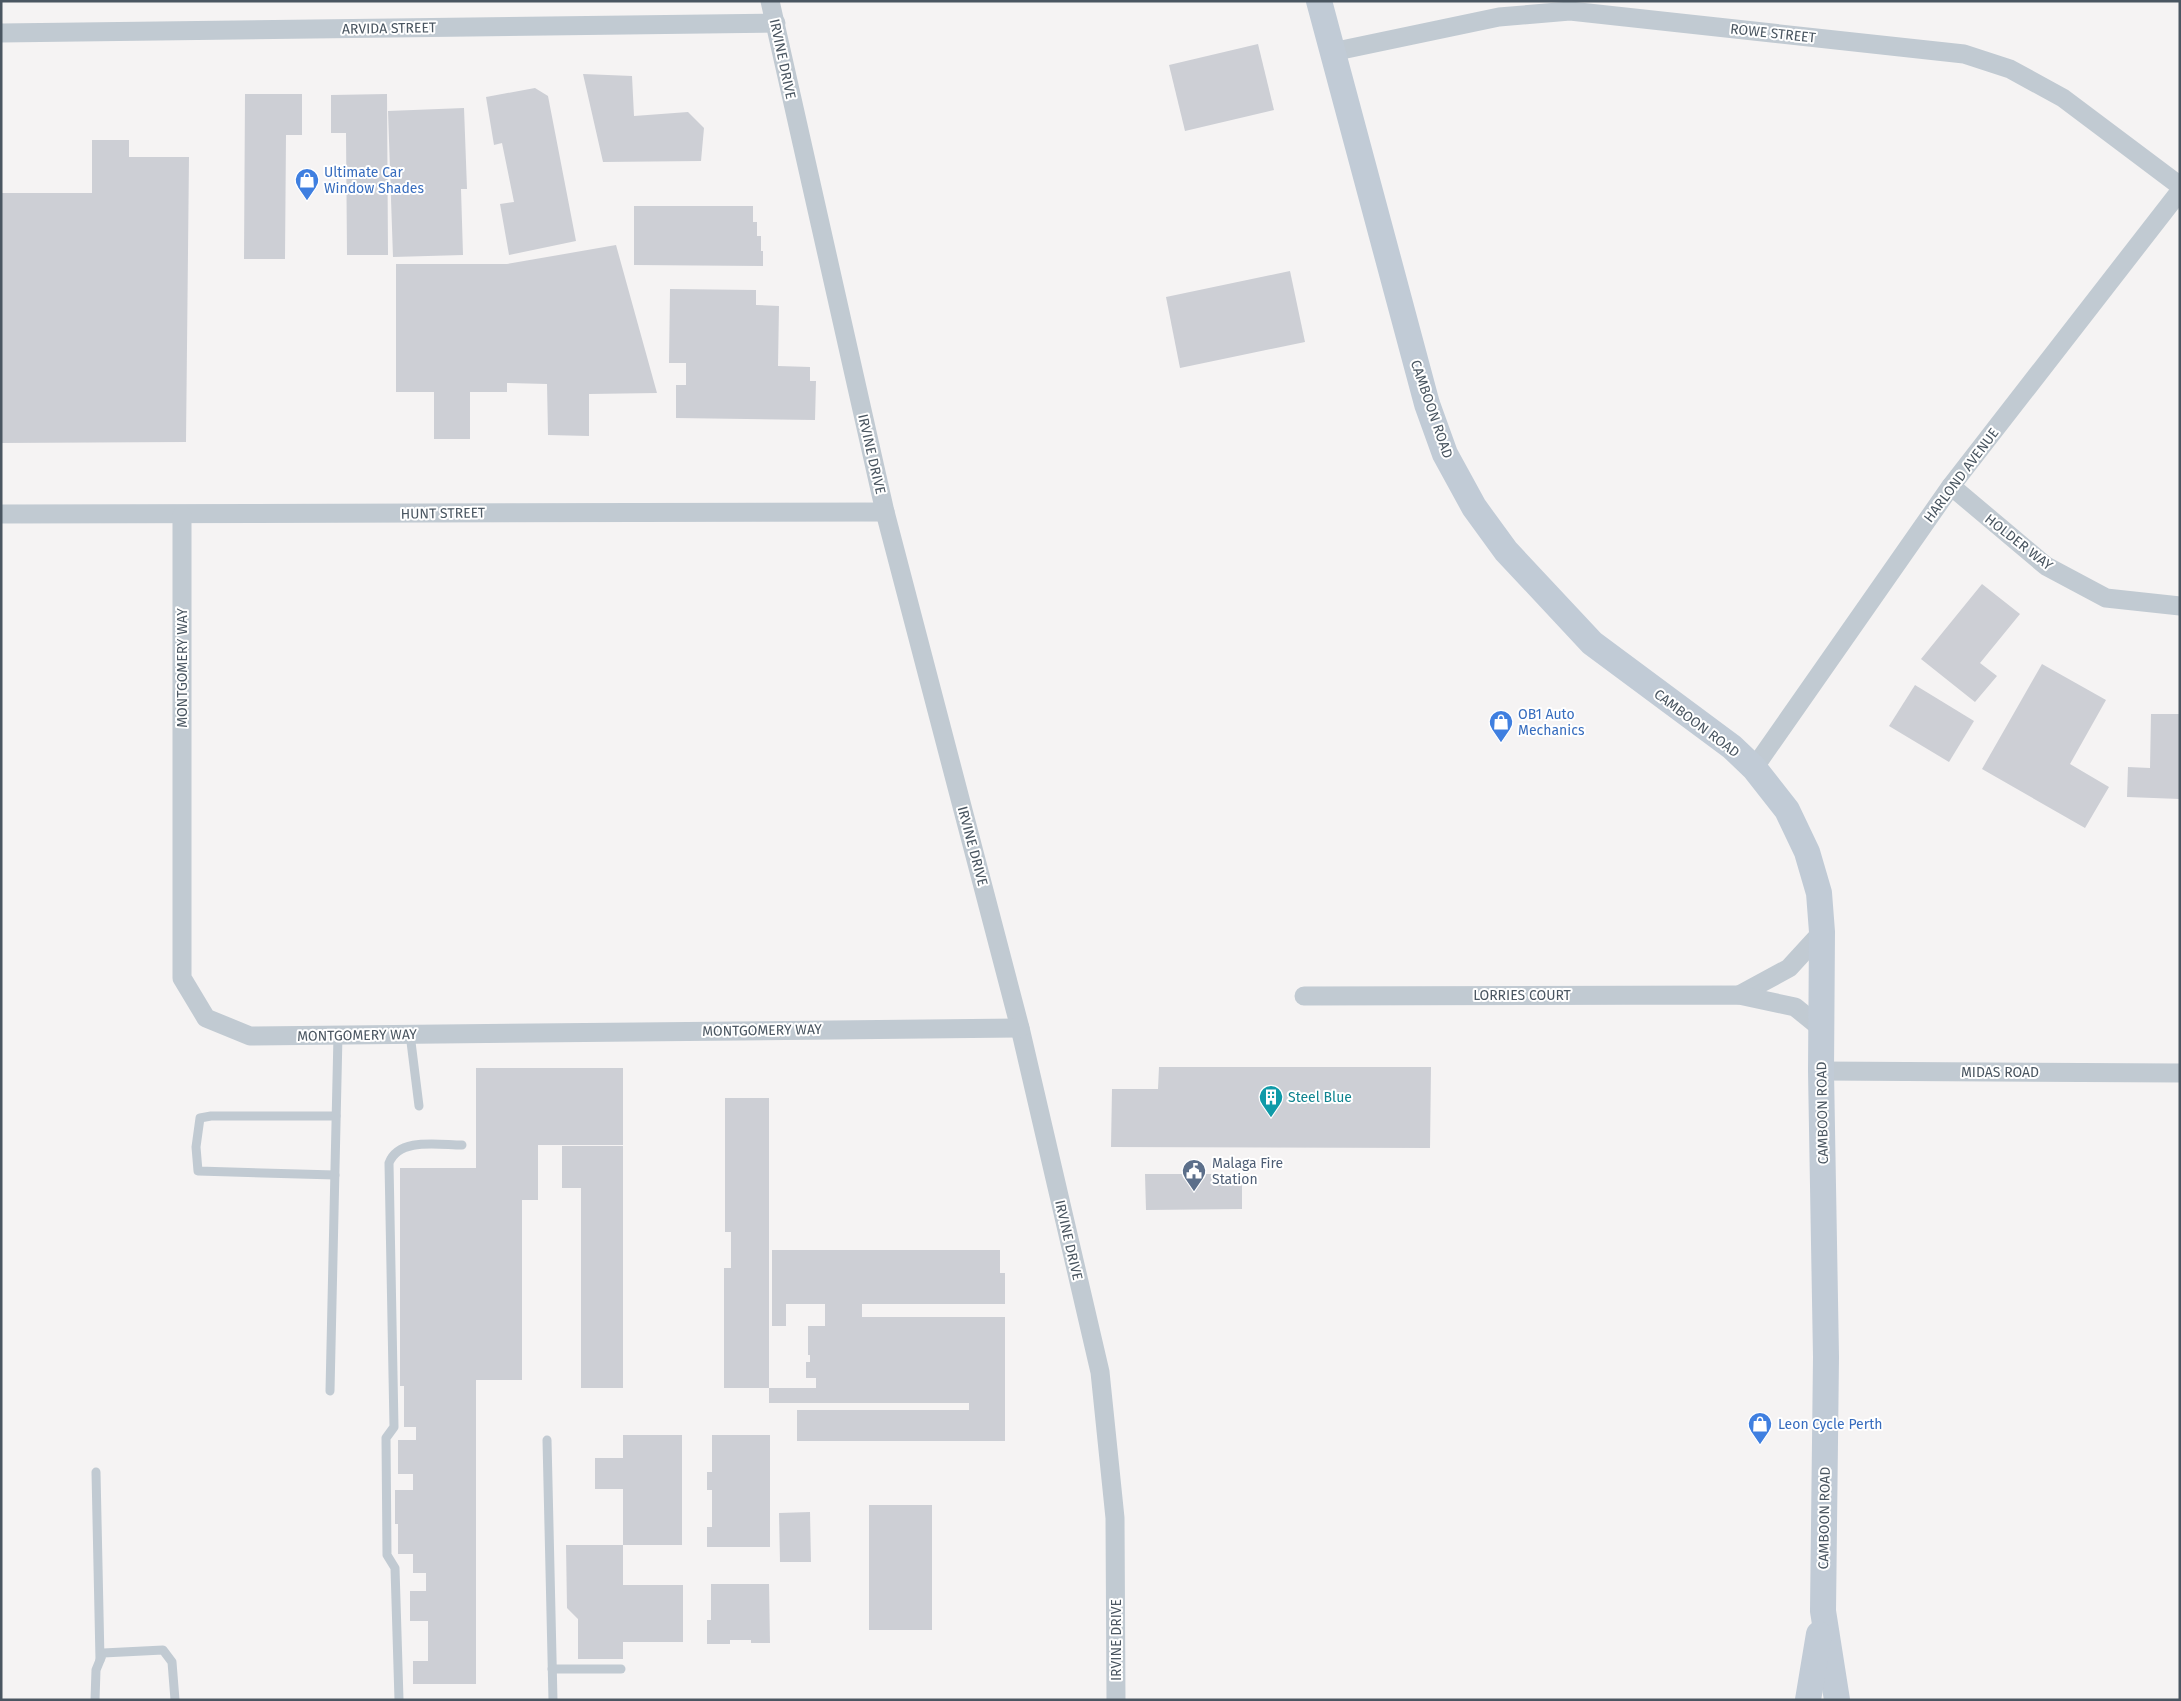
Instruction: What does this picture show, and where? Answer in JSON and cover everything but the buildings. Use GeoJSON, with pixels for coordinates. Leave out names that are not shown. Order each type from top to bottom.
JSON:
{"type":"FeatureCollection","features":[{"type":"Feature","properties":{"kind":"street","name":"IRVINE DRIVE"},"geometry":{"type":"LineString","coordinates":[[770,1],[885,512],[1020,1028],[1100,1372],[1115,1518],[1116,1700]]}},
{"type":"Feature","properties":{"kind":"street","name":"CAMBOON ROAD"},"geometry":{"type":"LineString","coordinates":[[1319,1],[1427,404],[1445,454],[1474,507],[1506,551],[1592,643],[1732,747],[1754,768],[1787,810],[1807,852],[1819,893],[1822,932],[1820,1028],[1826,1357],[1823,1611],[1808,1700]]}},
{"type":"Feature","properties":{"kind":"street","name":"ROWE STREET"},"geometry":{"type":"LineString","coordinates":[[1332,52],[1499,17],[1570,11],[1964,54],[2010,69],[2063,98],[2180,186]]}},
{"type":"Feature","properties":{"kind":"street","name":"ARVIDA STREET"},"geometry":{"type":"LineString","coordinates":[[1,33],[776,23]]}},
{"type":"Feature","properties":{"kind":"street","name":"HARLOND AVENUE"},"geometry":{"type":"LineString","coordinates":[[1754,768],[1951,486],[2180,191]]}},
{"type":"Feature","properties":{"kind":"street","name":"HOLDER WAY"},"geometry":{"type":"LineString","coordinates":[[1951,486],[2046,566],[2106,598],[2180,606]]}},
{"type":"Feature","properties":{"kind":"street","name":"HUNT STREET"},"geometry":{"type":"LineString","coordinates":[[1,514],[885,512]]}},
{"type":"Feature","properties":{"kind":"street","name":"MONTGOMERY WAY"},"geometry":{"type":"LineString","coordinates":[[182,515],[182,978],[206,1018],[250,1036],[1020,1028]]}},
{"type":"Feature","properties":{"kind":"street","name":"LORRIES COURT"},"geometry":{"type":"LineString","coordinates":[[1740,995],[1789,968],[1822,932]]}},
{"type":"Feature","properties":{"kind":"street","name":"LORRIES COURT"},"geometry":{"type":"LineString","coordinates":[[1304,996],[1740,995],[1796,1007],[1820,1028]]}},
{"type":"Feature","properties":{"kind":"street","name":"MIDAS ROAD"},"geometry":{"type":"LineString","coordinates":[[1821,1071],[2180,1073]]}},
{"type":"Feature","properties":{"kind":"street","name":"CAMBOON ROAD"},"geometry":{"type":"LineString","coordinates":[[1823,1611],[1837,1700]]}},
{"type":"Feature","properties":{"kind":"lane"},"geometry":{"type":"LineString","coordinates":[[410,1034],[419,1106]]}},
{"type":"Feature","properties":{"kind":"lane"},"geometry":{"type":"LineString","coordinates":[[330,1391],[338,1035]]}},
{"type":"Feature","properties":{"kind":"lane"},"geometry":{"type":"LineString","coordinates":[[334,1175],[198,1171],[196,1147],[200,1118],[211,1116],[336,1116]]}},
{"type":"Feature","properties":{"kind":"lane"},"geometry":{"type":"LineString","coordinates":[[399,1700],[395,1568],[387,1555],[386,1438],[394,1427],[389,1163],[392,1154],[406,1145],[462,1145]]}},
{"type":"Feature","properties":{"kind":"lane"},"geometry":{"type":"LineString","coordinates":[[547,1440],[553,1700]]}},
{"type":"Feature","properties":{"kind":"lane"},"geometry":{"type":"LineString","coordinates":[[96,1472],[100,1660]]}},
{"type":"Feature","properties":{"kind":"lane"},"geometry":{"type":"LineString","coordinates":[[95,1700],[96,1670],[103,1653],[162,1650],[172,1662],[175,1700]]}},
{"type":"Feature","properties":{"kind":"lane"},"geometry":{"type":"LineString","coordinates":[[552,1669],[621,1669]]}},
{"type":"Feature","properties":{"kind":"place","name":"Ultimate Car Window Shades"},"geometry":{"type":"Point","coordinates":[307,201]}},
{"type":"Feature","properties":{"kind":"place","name":"OB1 Auto Mechanics"},"geometry":{"type":"Point","coordinates":[1501,743]}},
{"type":"Feature","properties":{"kind":"place","name":"Steel Blue"},"geometry":{"type":"Point","coordinates":[1271,1118]}},
{"type":"Feature","properties":{"kind":"place","name":"Malaga Fire Station"},"geometry":{"type":"Point","coordinates":[1194,1192]}},
{"type":"Feature","properties":{"kind":"place","name":"Leon Cycle Perth"},"geometry":{"type":"Point","coordinates":[1760,1445]}}]}
